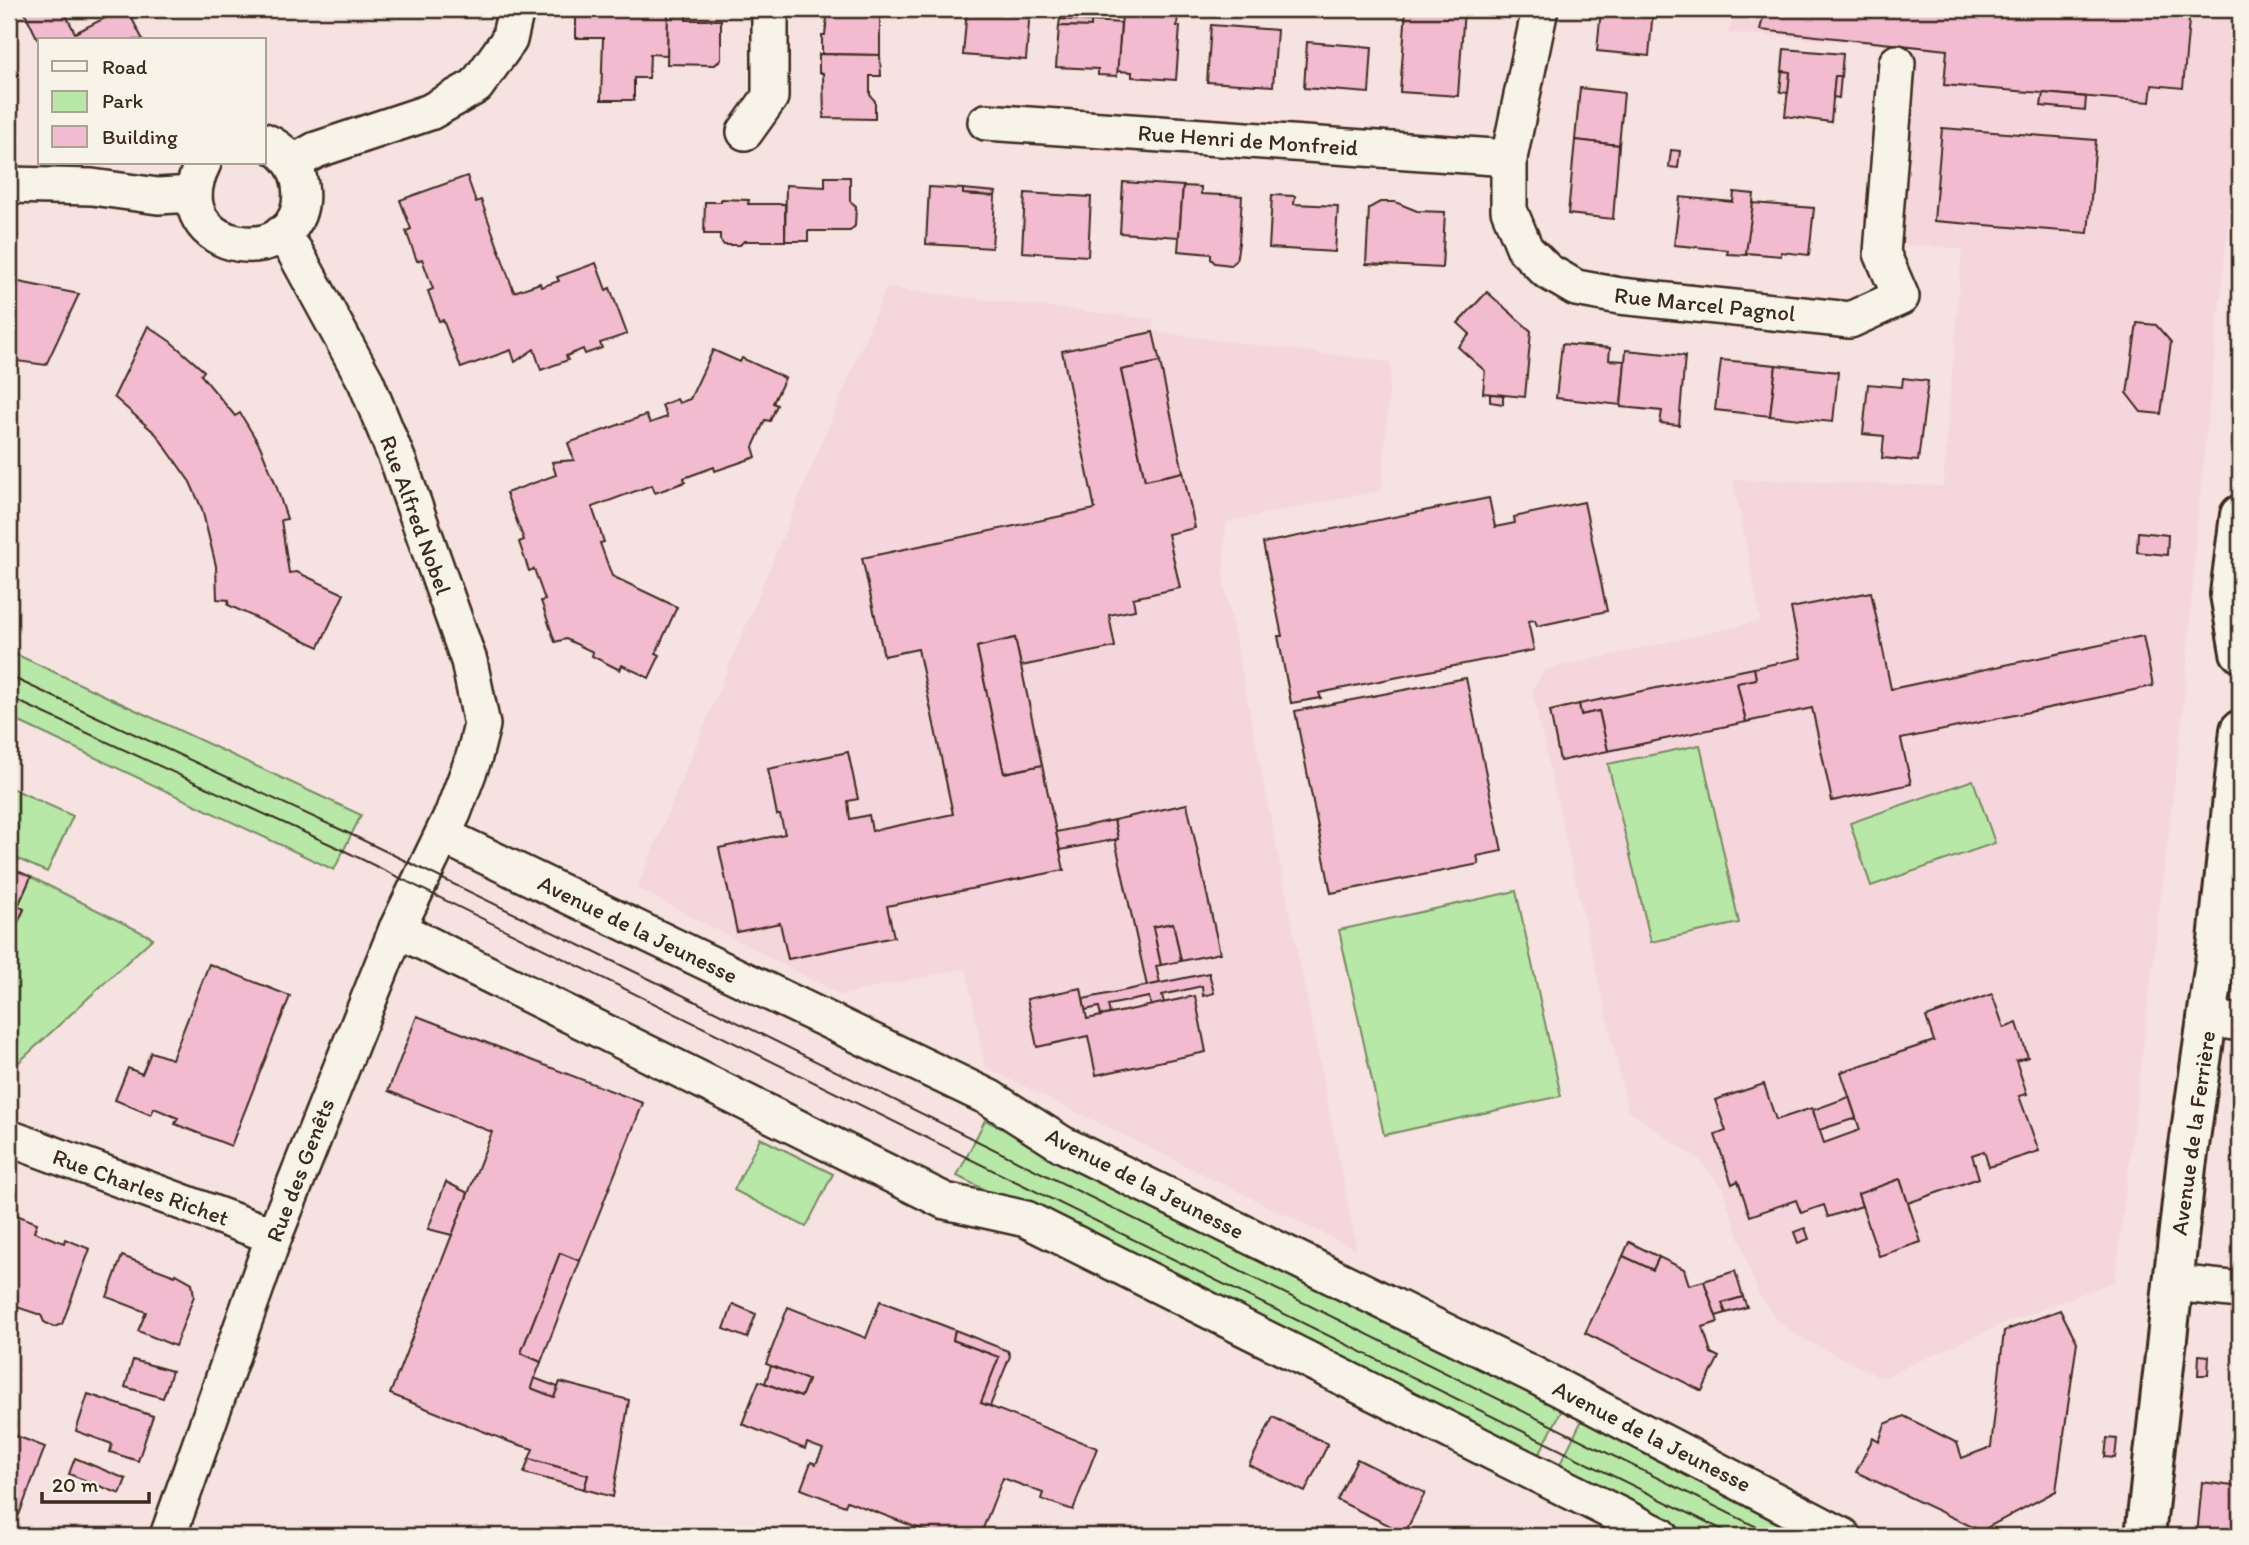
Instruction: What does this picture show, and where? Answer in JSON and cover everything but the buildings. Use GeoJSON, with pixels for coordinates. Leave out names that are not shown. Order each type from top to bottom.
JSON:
{"type":"FeatureCollection","features":[{"type":"Feature","properties":{"kind":"street"},"geometry":{"type":"LineString","coordinates":[[293,163],[316,150],[430,112],[475,86],[509,40],[516,9]]}},
{"type":"Feature","properties":{"kind":"street"},"geometry":{"type":"LineString","coordinates":[[745,132],[770,97],[770,9]]}},
{"type":"Feature","properties":{"kind":"street","name":"Rue Marcel Pagnol"},"geometry":{"type":"LineString","coordinates":[[1540,9],[1509,158],[1509,210],[1525,249],[1547,271],[1576,288],[1620,296],[1850,320],[1901,297],[1882,253],[1897,63]]}},
{"type":"Feature","properties":{"kind":"street","name":"Rue Henri de Monfreid"},"geometry":{"type":"LineString","coordinates":[[986,122],[1509,158]]}},
{"type":"Feature","properties":{"kind":"street"},"geometry":{"type":"LineString","coordinates":[[9,185],[92,187],[158,196],[199,178],[197,211],[206,225],[233,244],[250,246],[266,243],[281,234],[292,223],[299,208],[299,177],[293,163],[281,150],[266,142]]}},
{"type":"Feature","properties":{"kind":"street","name":"Rue Alfred Nobel"},"geometry":{"type":"LineString","coordinates":[[281,234],[295,252],[366,382],[400,466],[469,661],[482,725],[474,757],[449,824]]}},
{"type":"Feature","properties":{"kind":"street"},"geometry":{"type":"LineString","coordinates":[[2240,515],[2230,594],[2240,652]]}},
{"type":"Feature","properties":{"kind":"street","name":"Avenue de la Ferrière"},"geometry":{"type":"LineString","coordinates":[[2146,1536],[2186,1167],[2224,1021],[2240,730]]}},
{"type":"Feature","properties":{"kind":"street","name":"Rue des Genêts"},"geometry":{"type":"LineString","coordinates":[[168,1536],[274,1236],[397,929],[449,824]]}},
{"type":"Feature","properties":{"kind":"street","name":"Avenue de la Jeunesse"},"geometry":{"type":"LineString","coordinates":[[449,824],[990,1098],[1062,1144],[1534,1376],[1843,1536]]}},
{"type":"Feature","properties":{"kind":"street"},"geometry":{"type":"LineString","coordinates":[[397,929],[945,1201],[1026,1219],[1661,1536]]}},
{"type":"Feature","properties":{"kind":"street","name":"Rue Charles Richet"},"geometry":{"type":"LineString","coordinates":[[9,1138],[274,1236]]}},
{"type":"Feature","properties":{"kind":"street"},"geometry":{"type":"LineString","coordinates":[[2174,1283],[2240,1290]]}},
{"type":"Feature","properties":{"kind":"shaded area"},"geometry":{"type":"Polygon","coordinates":[[[1738,9],[2240,9],[2240,111],[2198,514],[2183,712],[2115,1281],[1998,1326],[1881,1378],[1796,1335],[1777,1321],[1758,1293],[1722,1187],[1699,1160],[1628,1110],[1532,691],[1544,670],[1761,621],[1733,479],[1943,486],[1962,249],[1898,244],[1915,47],[1727,33],[1738,9]]]}},
{"type":"Feature","properties":{"kind":"shaded area"},"geometry":{"type":"Polygon","coordinates":[[[886,288],[1152,319],[1154,332],[1391,362],[1382,490],[1226,522],[1223,578],[1357,1250],[985,1067],[966,968],[841,995],[637,888],[886,288]]]}},
{"type":"Feature","properties":{"kind":"green space"},"geometry":{"type":"Polygon","coordinates":[[[9,651],[361,815],[334,870],[9,717],[9,651]]]}},
{"type":"Feature","properties":{"kind":"green space"},"geometry":{"type":"Polygon","coordinates":[[[1700,745],[1739,923],[1651,942],[1608,764],[1700,745]]]}},
{"type":"Feature","properties":{"kind":"green space"},"geometry":{"type":"Polygon","coordinates":[[[1973,780],[1995,843],[1871,886],[1850,823],[1973,780]]]}},
{"type":"Feature","properties":{"kind":"green space"},"geometry":{"type":"Polygon","coordinates":[[[9,787],[73,816],[47,872],[9,855],[9,787]]]}},
{"type":"Feature","properties":{"kind":"green space"},"geometry":{"type":"Polygon","coordinates":[[[31,877],[153,938],[18,1063],[9,1057],[9,942],[24,910],[18,906],[31,877]]]}},
{"type":"Feature","properties":{"kind":"green space"},"geometry":{"type":"Polygon","coordinates":[[[1516,891],[1561,1096],[1384,1135],[1339,930],[1516,891]]]}},
{"type":"Feature","properties":{"kind":"green space"},"geometry":{"type":"Polygon","coordinates":[[[985,1120],[1564,1406],[1535,1462],[957,1176],[985,1120]]]}},
{"type":"Feature","properties":{"kind":"green space"},"geometry":{"type":"Polygon","coordinates":[[[760,1138],[833,1174],[806,1227],[734,1190],[760,1138]]]}},
{"type":"Feature","properties":{"kind":"green space"},"geometry":{"type":"Polygon","coordinates":[[[1584,1416],[1823,1536],[1688,1536],[1557,1470],[1584,1416]]]}},
{"type":"Feature","properties":{"kind":"tram line"},"geometry":{"type":"LineString","coordinates":[[9,676],[348,833],[662,985],[1775,1536]]}},
{"type":"Feature","properties":{"kind":"tram line"},"geometry":{"type":"LineString","coordinates":[[9,697],[345,851],[1735,1536]]}}]}
